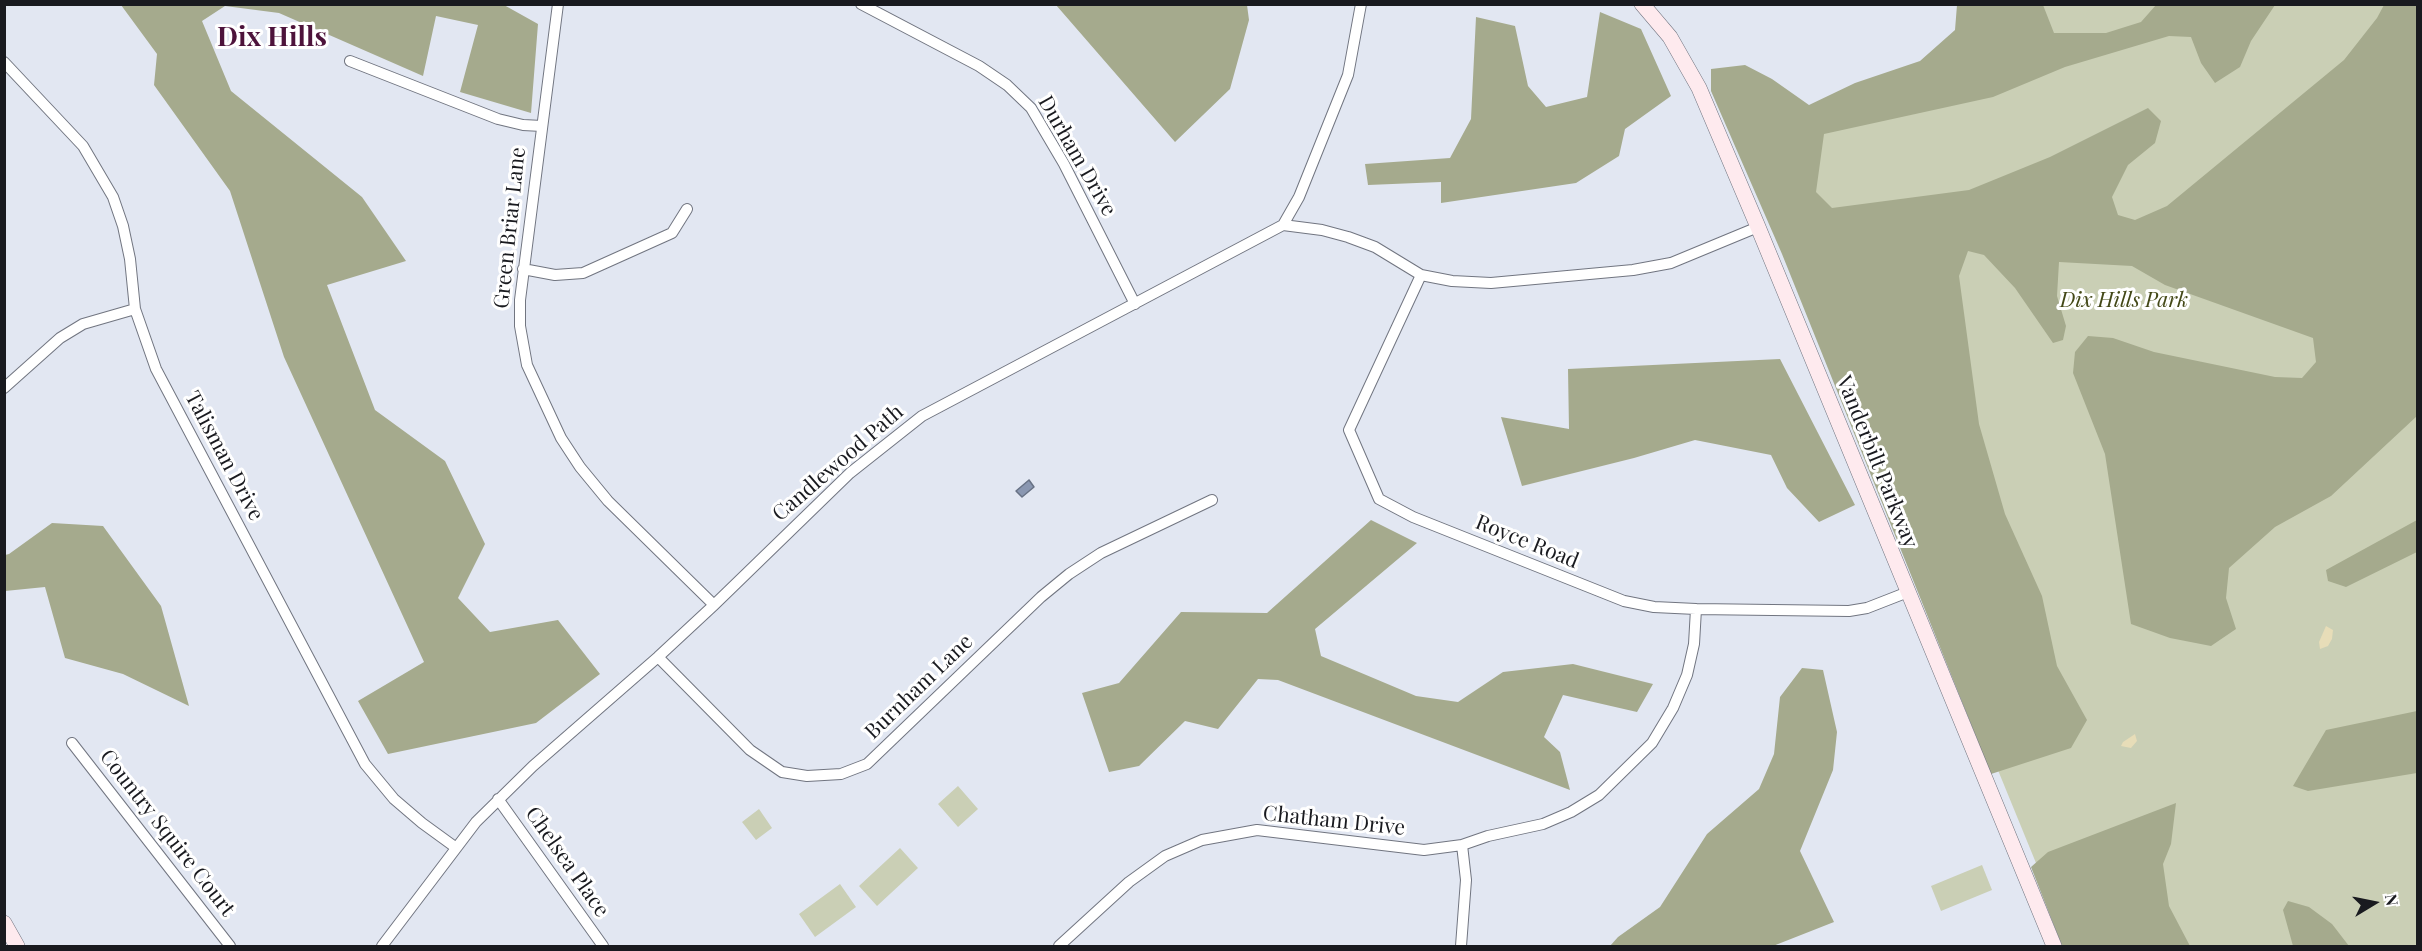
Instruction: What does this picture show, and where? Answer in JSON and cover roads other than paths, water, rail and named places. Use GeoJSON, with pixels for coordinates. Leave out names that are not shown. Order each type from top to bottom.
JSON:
{"type":"FeatureCollection","features":[{"type":"Feature","properties":{"kind":"main road","name":"Vanderbilt Parkway"},"geometry":{"type":"LineString","coordinates":[[1642,4],[1670,37],[1698,88],[1758,227],[2054,946]]}},
{"type":"Feature","properties":{"kind":"main road"},"geometry":{"type":"LineString","coordinates":[[4,923],[17,946]]}},
{"type":"Feature","properties":{"kind":"street","name":"Green Briar Lane"},"geometry":{"type":"LineString","coordinates":[[558,4],[523,269],[520,326],[527,365],[561,438],[580,467],[608,501],[714,605]]}},
{"type":"Feature","properties":{"kind":"street","name":"Durham Drive"},"geometry":{"type":"LineString","coordinates":[[861,4],[979,66],[1007,85],[1031,108],[1064,164],[1135,304]]}},
{"type":"Feature","properties":{"kind":"street"},"geometry":{"type":"LineString","coordinates":[[1361,4],[1348,75],[1299,197],[1282,225],[1323,230],[1348,237],[1375,248],[1421,275],[1452,281],[1491,283],[1633,270],[1671,263],[1758,227]]}},
{"type":"Feature","properties":{"kind":"street"},"geometry":{"type":"LineString","coordinates":[[350,61],[498,119],[523,125],[542,126]]}},
{"type":"Feature","properties":{"kind":"street","name":"Talisman Drive"},"geometry":{"type":"LineString","coordinates":[[4,62],[83,146],[113,197],[123,226],[130,259],[135,309],[156,369],[365,764],[394,799],[455,848]]}},
{"type":"Feature","properties":{"kind":"street"},"geometry":{"type":"LineString","coordinates":[[523,269],[555,275],[583,273],[672,233],[687,209]]}},
{"type":"Feature","properties":{"kind":"street","name":"Candlewood Path"},"geometry":{"type":"LineString","coordinates":[[381,946],[455,848],[498,800],[714,605],[850,473],[922,416],[1282,225]]}},
{"type":"Feature","properties":{"kind":"street","name":"Royce Road"},"geometry":{"type":"LineString","coordinates":[[1421,275],[1349,430],[1378,499],[1413,517],[1624,601],[1654,607],[1849,611],[1867,608],[1908,592]]}},
{"type":"Feature","properties":{"kind":"street"},"geometry":{"type":"LineString","coordinates":[[4,388],[60,338],[83,324],[135,309]]}},
{"type":"Feature","properties":{"kind":"street","name":"Burnham Lane"},"geometry":{"type":"LineString","coordinates":[[658,657],[750,750],[782,772],[807,776],[841,774],[867,764],[1041,597],[1069,574],[1101,553],[1212,500]]}},
{"type":"Feature","properties":{"kind":"street","name":"Chatham Drive"},"geometry":{"type":"LineString","coordinates":[[1059,946],[1128,882],[1166,856],[1202,840],[1257,830],[1424,850],[1462,845],[1488,836],[1544,824],[1571,812],[1599,795],[1652,743],[1673,708],[1689,665],[1694,644],[1696,609]]}},
{"type":"Feature","properties":{"kind":"street","name":"Country Squire Court"},"geometry":{"type":"LineString","coordinates":[[72,743],[230,946]]}},
{"type":"Feature","properties":{"kind":"street","name":"Chelsea Place"},"geometry":{"type":"LineString","coordinates":[[498,800],[603,946]]}},
{"type":"Feature","properties":{"kind":"street"},"geometry":{"type":"LineString","coordinates":[[1461,946],[1466,880],[1462,845]]}},
{"type":"Feature","properties":{"kind":"water"},"geometry":{"type":"Polygon","coordinates":[[[1029,480],[1034,487],[1022,497],[1016,491],[1029,480]]]}},
{"type":"Feature","properties":{"kind":"district","name":"Dix Hills"},"geometry":{"type":"Point","coordinates":[272,38]}},
{"type":"Feature","properties":{"kind":"park label","name":"Dix Hills Park"},"geometry":{"type":"Point","coordinates":[2124,300]}}]}
